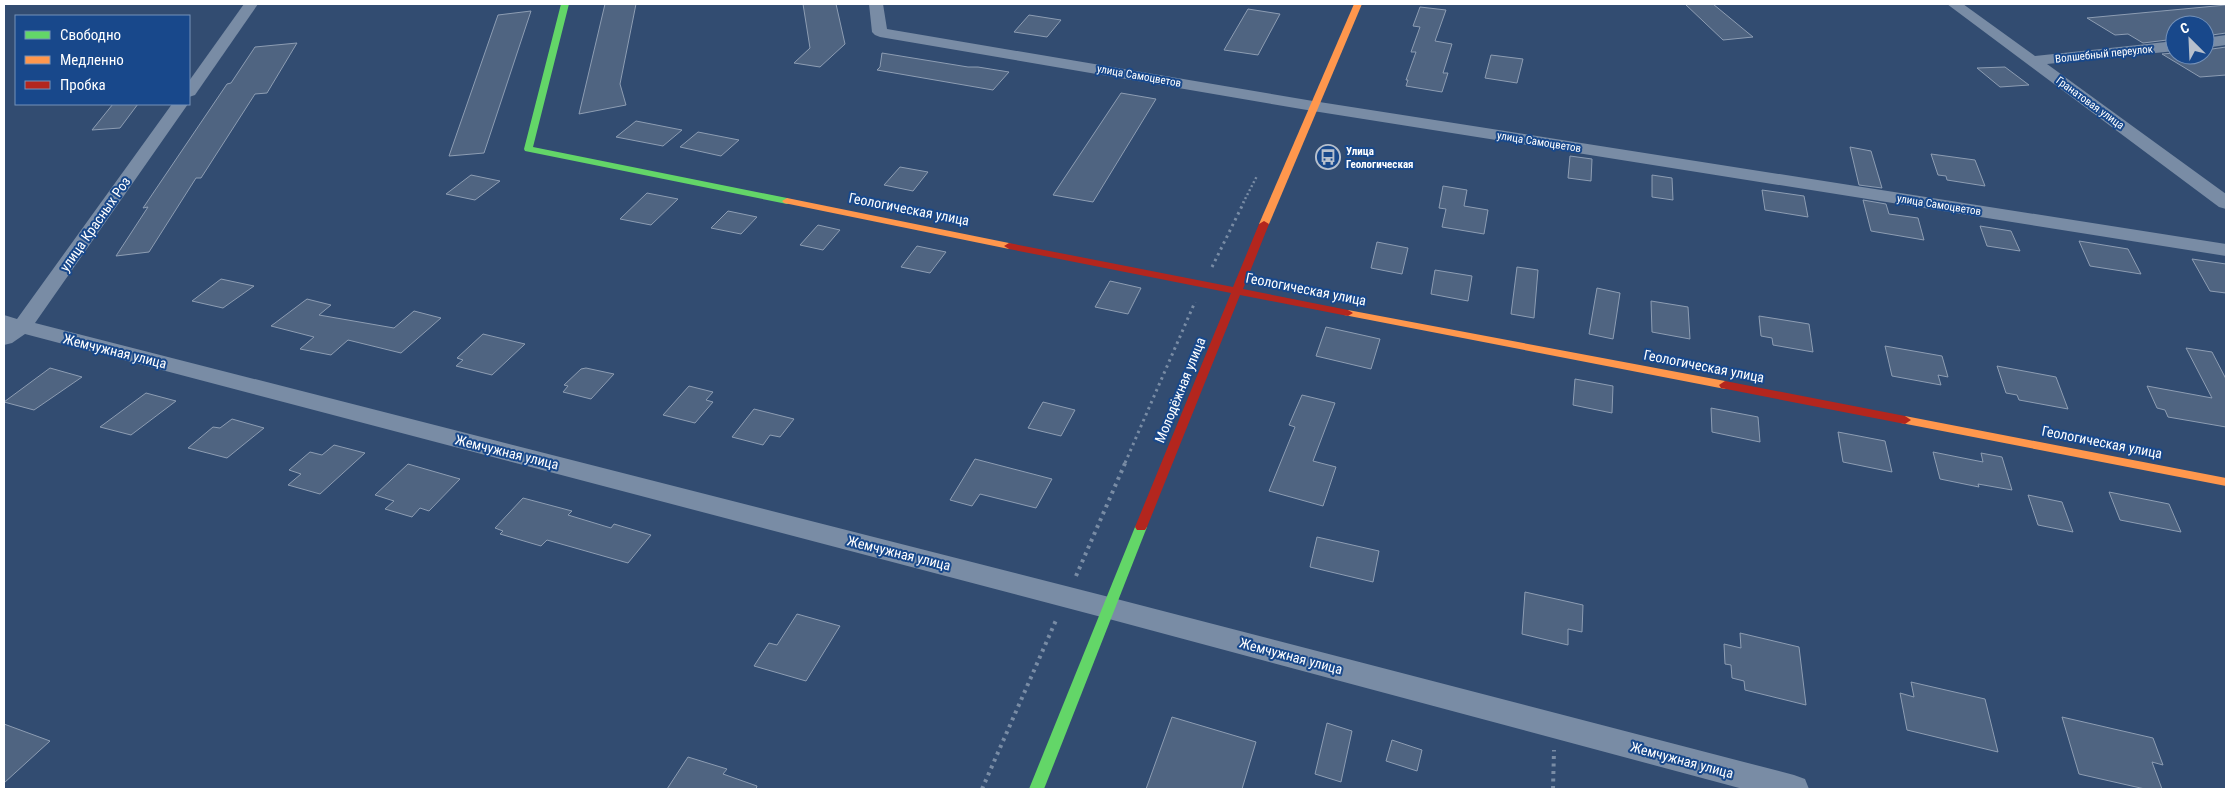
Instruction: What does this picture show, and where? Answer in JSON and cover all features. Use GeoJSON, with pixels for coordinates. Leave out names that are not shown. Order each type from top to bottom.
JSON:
{"type":"FeatureCollection","features":[{"type":"Feature","properties":{"kind":"street"},"geometry":{"type":"LineString","coordinates":[[190,91],[251,4]]}},
{"type":"Feature","properties":{"kind":"street","name":"Геологическая улица"},"geometry":{"type":"LineString","coordinates":[[565,4],[528,149],[1203,283],[1235,291],[2226,482]]}},
{"type":"Feature","properties":{"kind":"street","name":"улица Самоцветов"},"geometry":{"type":"LineString","coordinates":[[876,4],[880,32],[1313,106],[2226,250]]}},
{"type":"Feature","properties":{"kind":"street","name":"Молодёжная улица"},"geometry":{"type":"LineString","coordinates":[[1036,789],[1235,291],[1358,4]]}},
{"type":"Feature","properties":{"kind":"street","name":"Гранатовая улица"},"geometry":{"type":"LineString","coordinates":[[1954,4],[2226,203]]}},
{"type":"Feature","properties":{"kind":"street","name":"Волшебный переулок"},"geometry":{"type":"LineString","coordinates":[[2033,61],[2165,47]]}},
{"type":"Feature","properties":{"kind":"street","name":"улица Красных Роз"},"geometry":{"type":"LineString","coordinates":[[10,329],[179,105]]}},
{"type":"Feature","properties":{"kind":"street","name":"Жемчужная улица"},"geometry":{"type":"LineString","coordinates":[[10,329],[1109,608],[1794,789]]}},
{"type":"Feature","properties":{"kind":"path"},"geometry":{"type":"LineString","coordinates":[[982,789],[1203,283],[1260,172]]}},
{"type":"Feature","properties":{"kind":"path"},"geometry":{"type":"LineString","coordinates":[[1552,789],[1555,726]]}},
{"type":"Feature","properties":{"kind":"building"},"geometry":{"type":"Polygon","coordinates":[[[605,4],[636,4],[620,84],[626,105],[579,114],[605,4]]]}},
{"type":"Feature","properties":{"kind":"building"},"geometry":{"type":"Polygon","coordinates":[[[803,4],[836,4],[845,44],[820,67],[794,63],[810,48],[803,4]]]}},
{"type":"Feature","properties":{"kind":"building"},"geometry":{"type":"Polygon","coordinates":[[[1685,4],[1713,4],[1753,37],[1723,40],[1685,4]]]}},
{"type":"Feature","properties":{"kind":"building"},"geometry":{"type":"Polygon","coordinates":[[[2226,5],[2226,33],[2215,35],[2215,15],[2165,15],[2165,40],[2143,43],[2128,34],[2115,35],[2087,18],[2226,5]]]}},
{"type":"Feature","properties":{"kind":"building"},"geometry":{"type":"Polygon","coordinates":[[[1420,7],[1446,10],[1435,41],[1452,44],[1443,73],[1448,73],[1442,92],[1406,86],[1408,80],[1406,80],[1416,52],[1411,52],[1420,27],[1413,26],[1420,7]]]}},
{"type":"Feature","properties":{"kind":"building"},"geometry":{"type":"Polygon","coordinates":[[[1248,9],[1280,14],[1258,55],[1224,50],[1248,9]]]}},
{"type":"Feature","properties":{"kind":"building"},"geometry":{"type":"Polygon","coordinates":[[[531,11],[484,153],[449,156],[498,15],[531,11]]]}},
{"type":"Feature","properties":{"kind":"building"},"geometry":{"type":"Polygon","coordinates":[[[1029,15],[1061,20],[1047,37],[1014,32],[1029,15]]]}},
{"type":"Feature","properties":{"kind":"building"},"geometry":{"type":"Polygon","coordinates":[[[297,43],[267,93],[255,94],[201,178],[196,178],[149,252],[116,256],[148,207],[143,208],[227,84],[231,83],[255,47],[297,43]]]}},
{"type":"Feature","properties":{"kind":"building"},"geometry":{"type":"Polygon","coordinates":[[[2226,47],[2226,75],[2200,77],[2180,65],[2215,65],[2215,49],[2226,47]]]}},
{"type":"Feature","properties":{"kind":"building"},"geometry":{"type":"Polygon","coordinates":[[[882,53],[1009,72],[993,90],[877,70],[880,67],[882,53]]]}},
{"type":"Feature","properties":{"kind":"building"},"geometry":{"type":"Polygon","coordinates":[[[1491,55],[1523,59],[1517,83],[1485,78],[1491,55]]]}},
{"type":"Feature","properties":{"kind":"building"},"geometry":{"type":"Polygon","coordinates":[[[2005,67],[2029,85],[2000,87],[1977,68],[2005,67]]]}},
{"type":"Feature","properties":{"kind":"building"},"geometry":{"type":"Polygon","coordinates":[[[1121,93],[1156,99],[1093,202],[1053,195],[1121,93]]]}},
{"type":"Feature","properties":{"kind":"building"},"geometry":{"type":"Polygon","coordinates":[[[112,105],[137,105],[120,128],[92,130],[112,105]]]}},
{"type":"Feature","properties":{"kind":"building"},"geometry":{"type":"Polygon","coordinates":[[[636,121],[682,130],[663,146],[616,137],[636,121]]]}},
{"type":"Feature","properties":{"kind":"building"},"geometry":{"type":"Polygon","coordinates":[[[698,132],[739,140],[721,156],[680,147],[698,132]]]}},
{"type":"Feature","properties":{"kind":"building"},"geometry":{"type":"Polygon","coordinates":[[[1850,147],[1871,151],[1882,188],[1859,185],[1850,147]]]}},
{"type":"Feature","properties":{"kind":"building"},"geometry":{"type":"Polygon","coordinates":[[[1931,154],[1975,160],[1985,186],[1947,180],[1946,176],[1938,175],[1931,154]]]}},
{"type":"Feature","properties":{"kind":"building"},"geometry":{"type":"Polygon","coordinates":[[[1570,156],[1592,159],[1591,181],[1568,178],[1570,156]]]}},
{"type":"Feature","properties":{"kind":"building"},"geometry":{"type":"Polygon","coordinates":[[[900,167],[928,172],[913,191],[884,185],[900,167]]]}},
{"type":"Feature","properties":{"kind":"building"},"geometry":{"type":"Polygon","coordinates":[[[471,175],[500,181],[475,200],[446,194],[471,175]]]}},
{"type":"Feature","properties":{"kind":"building"},"geometry":{"type":"Polygon","coordinates":[[[1652,175],[1672,178],[1673,200],[1652,197],[1652,175]]]}},
{"type":"Feature","properties":{"kind":"building"},"geometry":{"type":"Polygon","coordinates":[[[1443,186],[1467,190],[1464,206],[1488,210],[1484,234],[1442,227],[1446,209],[1439,208],[1443,186]]]}},
{"type":"Feature","properties":{"kind":"building"},"geometry":{"type":"Polygon","coordinates":[[[1762,190],[1804,196],[1808,217],[1765,210],[1762,190]]]}},
{"type":"Feature","properties":{"kind":"building"},"geometry":{"type":"Polygon","coordinates":[[[647,193],[678,199],[651,225],[620,219],[647,193]]]}},
{"type":"Feature","properties":{"kind":"building"},"geometry":{"type":"Polygon","coordinates":[[[1863,200],[1886,204],[1889,214],[1918,218],[1924,240],[1871,231],[1863,200]]]}},
{"type":"Feature","properties":{"kind":"building"},"geometry":{"type":"Polygon","coordinates":[[[728,211],[757,217],[741,234],[711,228],[728,211]]]}},
{"type":"Feature","properties":{"kind":"building"},"geometry":{"type":"Polygon","coordinates":[[[818,225],[840,230],[823,250],[800,245],[818,225]]]}},
{"type":"Feature","properties":{"kind":"building"},"geometry":{"type":"Polygon","coordinates":[[[1980,226],[2011,231],[2020,251],[1987,246],[1980,226]]]}},
{"type":"Feature","properties":{"kind":"building"},"geometry":{"type":"Polygon","coordinates":[[[2079,241],[2128,249],[2141,274],[2090,266],[2079,241]]]}},
{"type":"Feature","properties":{"kind":"building"},"geometry":{"type":"Polygon","coordinates":[[[1377,242],[1408,248],[1402,274],[1371,268],[1377,242]]]}},
{"type":"Feature","properties":{"kind":"building"},"geometry":{"type":"Polygon","coordinates":[[[917,246],[946,252],[930,273],[901,267],[917,246]]]}},
{"type":"Feature","properties":{"kind":"building"},"geometry":{"type":"Polygon","coordinates":[[[2192,259],[2226,264],[2226,293],[2210,291],[2192,259]]]}},
{"type":"Feature","properties":{"kind":"building"},"geometry":{"type":"Polygon","coordinates":[[[1517,267],[1538,270],[1534,318],[1511,314],[1517,267]]]}},
{"type":"Feature","properties":{"kind":"building"},"geometry":{"type":"Polygon","coordinates":[[[1435,270],[1472,276],[1468,301],[1431,294],[1435,270]]]}},
{"type":"Feature","properties":{"kind":"building"},"geometry":{"type":"Polygon","coordinates":[[[221,279],[254,286],[223,308],[192,301],[221,279]]]}},
{"type":"Feature","properties":{"kind":"building"},"geometry":{"type":"Polygon","coordinates":[[[1110,281],[1141,288],[1128,314],[1095,307],[1110,281]]]}},
{"type":"Feature","properties":{"kind":"building"},"geometry":{"type":"Polygon","coordinates":[[[1597,288],[1620,293],[1613,339],[1589,334],[1597,288]]]}},
{"type":"Feature","properties":{"kind":"building"},"geometry":{"type":"Polygon","coordinates":[[[307,299],[331,305],[319,315],[394,328],[414,311],[441,318],[401,353],[348,340],[331,355],[300,349],[314,337],[271,326],[307,299]]]}},
{"type":"Feature","properties":{"kind":"building"},"geometry":{"type":"Polygon","coordinates":[[[1651,301],[1688,307],[1690,339],[1652,332],[1651,301]]]}},
{"type":"Feature","properties":{"kind":"building"},"geometry":{"type":"Polygon","coordinates":[[[1759,316],[1809,324],[1813,352],[1773,345],[1772,338],[1761,336],[1759,316]]]}},
{"type":"Feature","properties":{"kind":"building"},"geometry":{"type":"Polygon","coordinates":[[[1326,327],[1380,339],[1371,369],[1316,356],[1326,327]]]}},
{"type":"Feature","properties":{"kind":"building"},"geometry":{"type":"Polygon","coordinates":[[[483,334],[525,344],[492,375],[456,366],[463,360],[457,358],[483,334]]]}},
{"type":"Feature","properties":{"kind":"building"},"geometry":{"type":"Polygon","coordinates":[[[1885,346],[1942,356],[1948,377],[1938,375],[1941,385],[1892,376],[1885,346]]]}},
{"type":"Feature","properties":{"kind":"building"},"geometry":{"type":"Polygon","coordinates":[[[2186,348],[2212,352],[2226,379],[2226,427],[2168,417],[2165,410],[2157,408],[2147,386],[2212,398],[2186,348]]]}},
{"type":"Feature","properties":{"kind":"building"},"geometry":{"type":"Polygon","coordinates":[[[1997,366],[2056,377],[2068,409],[2019,400],[2017,395],[2006,393],[1997,366]]]}},
{"type":"Feature","properties":{"kind":"building"},"geometry":{"type":"Polygon","coordinates":[[[50,368],[82,377],[34,410],[4,402],[50,368]]]}},
{"type":"Feature","properties":{"kind":"building"},"geometry":{"type":"Polygon","coordinates":[[[586,368],[614,374],[591,399],[563,392],[568,386],[564,385],[581,369],[586,368]]]}},
{"type":"Feature","properties":{"kind":"building"},"geometry":{"type":"Polygon","coordinates":[[[1575,379],[1613,386],[1612,413],[1573,405],[1575,379]]]}},
{"type":"Feature","properties":{"kind":"building"},"geometry":{"type":"Polygon","coordinates":[[[689,386],[713,392],[706,400],[713,402],[695,423],[663,415],[689,386]]]}},
{"type":"Feature","properties":{"kind":"building"},"geometry":{"type":"Polygon","coordinates":[[[146,393],[176,401],[131,435],[100,427],[146,393]]]}},
{"type":"Feature","properties":{"kind":"building"},"geometry":{"type":"Polygon","coordinates":[[[1302,395],[1335,403],[1313,461],[1336,467],[1323,506],[1269,491],[1295,427],[1289,425],[1302,395]]]}},
{"type":"Feature","properties":{"kind":"building"},"geometry":{"type":"Polygon","coordinates":[[[1043,402],[1075,410],[1061,436],[1028,428],[1043,402]]]}},
{"type":"Feature","properties":{"kind":"building"},"geometry":{"type":"Polygon","coordinates":[[[1711,408],[1758,417],[1760,442],[1712,432],[1711,408]]]}},
{"type":"Feature","properties":{"kind":"building"},"geometry":{"type":"Polygon","coordinates":[[[754,409],[794,419],[780,437],[770,435],[763,445],[732,437],[754,409]]]}},
{"type":"Feature","properties":{"kind":"building"},"geometry":{"type":"Polygon","coordinates":[[[232,419],[264,428],[227,458],[188,448],[213,427],[220,428],[232,419]]]}},
{"type":"Feature","properties":{"kind":"building"},"geometry":{"type":"Polygon","coordinates":[[[1838,432],[1885,441],[1892,472],[1843,462],[1838,432]]]}},
{"type":"Feature","properties":{"kind":"building"},"geometry":{"type":"Polygon","coordinates":[[[334,445],[365,453],[320,494],[288,485],[301,474],[289,470],[310,452],[322,455],[334,445]]]}},
{"type":"Feature","properties":{"kind":"building"},"geometry":{"type":"Polygon","coordinates":[[[1933,452],[1983,462],[1981,453],[2002,457],[2012,490],[1978,484],[1979,487],[1940,479],[1933,452]]]}},
{"type":"Feature","properties":{"kind":"building"},"geometry":{"type":"Polygon","coordinates":[[[975,459],[1052,479],[1036,508],[980,494],[972,506],[950,500],[975,459]]]}},
{"type":"Feature","properties":{"kind":"building"},"geometry":{"type":"Polygon","coordinates":[[[408,464],[460,479],[429,511],[420,508],[412,517],[385,509],[394,501],[375,495],[408,464]]]}},
{"type":"Feature","properties":{"kind":"building"},"geometry":{"type":"Polygon","coordinates":[[[2109,492],[2169,504],[2181,532],[2120,520],[2109,492]]]}},
{"type":"Feature","properties":{"kind":"building"},"geometry":{"type":"Polygon","coordinates":[[[2028,495],[2062,502],[2073,532],[2038,525],[2028,495]]]}},
{"type":"Feature","properties":{"kind":"building"},"geometry":{"type":"Polygon","coordinates":[[[523,498],[572,511],[568,515],[611,528],[614,524],[651,535],[628,563],[547,540],[541,546],[500,534],[503,531],[495,528],[523,498]]]}},
{"type":"Feature","properties":{"kind":"building"},"geometry":{"type":"Polygon","coordinates":[[[1317,537],[1379,551],[1373,582],[1310,567],[1317,537]]]}},
{"type":"Feature","properties":{"kind":"building"},"geometry":{"type":"Polygon","coordinates":[[[1525,592],[1583,605],[1582,632],[1568,629],[1568,645],[1522,634],[1525,592]]]}},
{"type":"Feature","properties":{"kind":"building"},"geometry":{"type":"Polygon","coordinates":[[[797,614],[840,626],[806,681],[754,666],[769,643],[777,645],[797,614]]]}},
{"type":"Feature","properties":{"kind":"building"},"geometry":{"type":"Polygon","coordinates":[[[1740,633],[1799,647],[1806,705],[1745,690],[1744,681],[1732,678],[1731,665],[1725,664],[1724,644],[1741,648],[1740,633]]]}},
{"type":"Feature","properties":{"kind":"building"},"geometry":{"type":"Polygon","coordinates":[[[1911,682],[1985,699],[1998,752],[1907,730],[1900,693],[1914,697],[1911,682]]]}},
{"type":"Feature","properties":{"kind":"building"},"geometry":{"type":"Polygon","coordinates":[[[1172,717],[1256,742],[1242,789],[1146,789],[1172,717]]]}},
{"type":"Feature","properties":{"kind":"building"},"geometry":{"type":"Polygon","coordinates":[[[2062,717],[2153,738],[2163,765],[2152,762],[2162,789],[2145,789],[2079,774],[2062,717]]]}},
{"type":"Feature","properties":{"kind":"building"},"geometry":{"type":"Polygon","coordinates":[[[1327,723],[1352,731],[1341,782],[1315,774],[1327,723]]]}},
{"type":"Feature","properties":{"kind":"building"},"geometry":{"type":"Polygon","coordinates":[[[4,724],[50,741],[4,783],[4,724]]]}},
{"type":"Feature","properties":{"kind":"building"},"geometry":{"type":"Polygon","coordinates":[[[1392,740],[1422,750],[1417,771],[1386,761],[1392,740]]]}},
{"type":"Feature","properties":{"kind":"building"},"geometry":{"type":"Polygon","coordinates":[[[688,757],[727,769],[723,774],[757,786],[756,789],[667,789],[688,757]]]}},
{"type":"Feature","properties":{"kind":"traffic: fast"},"geometry":{"type":"LineString","coordinates":[[565,4],[528,149],[787,201]]}},
{"type":"Feature","properties":{"kind":"traffic: fast"},"geometry":{"type":"LineString","coordinates":[[1036,789],[1141,527]]}},
{"type":"Feature","properties":{"kind":"traffic: slow"},"geometry":{"type":"LineString","coordinates":[[1264,224],[1358,4]]}},
{"type":"Feature","properties":{"kind":"traffic: slow"},"geometry":{"type":"LineString","coordinates":[[787,201],[1009,246]]}},
{"type":"Feature","properties":{"kind":"traffic: slow"},"geometry":{"type":"LineString","coordinates":[[1348,313],[1725,385]]}},
{"type":"Feature","properties":{"kind":"traffic: slow"},"geometry":{"type":"LineString","coordinates":[[1905,420],[2226,482]]}},
{"type":"Feature","properties":{"kind":"traffic: jam"},"geometry":{"type":"LineString","coordinates":[[1141,527],[1264,224]]}},
{"type":"Feature","properties":{"kind":"traffic: jam"},"geometry":{"type":"LineString","coordinates":[[1009,246],[1348,313]]}},
{"type":"Feature","properties":{"kind":"traffic: jam"},"geometry":{"type":"LineString","coordinates":[[1725,385],[1905,420]]}},
{"type":"Feature","properties":{"kind":"place","name":"Улица Геологическая"},"geometry":{"type":"Point","coordinates":[1328,157]}}]}
